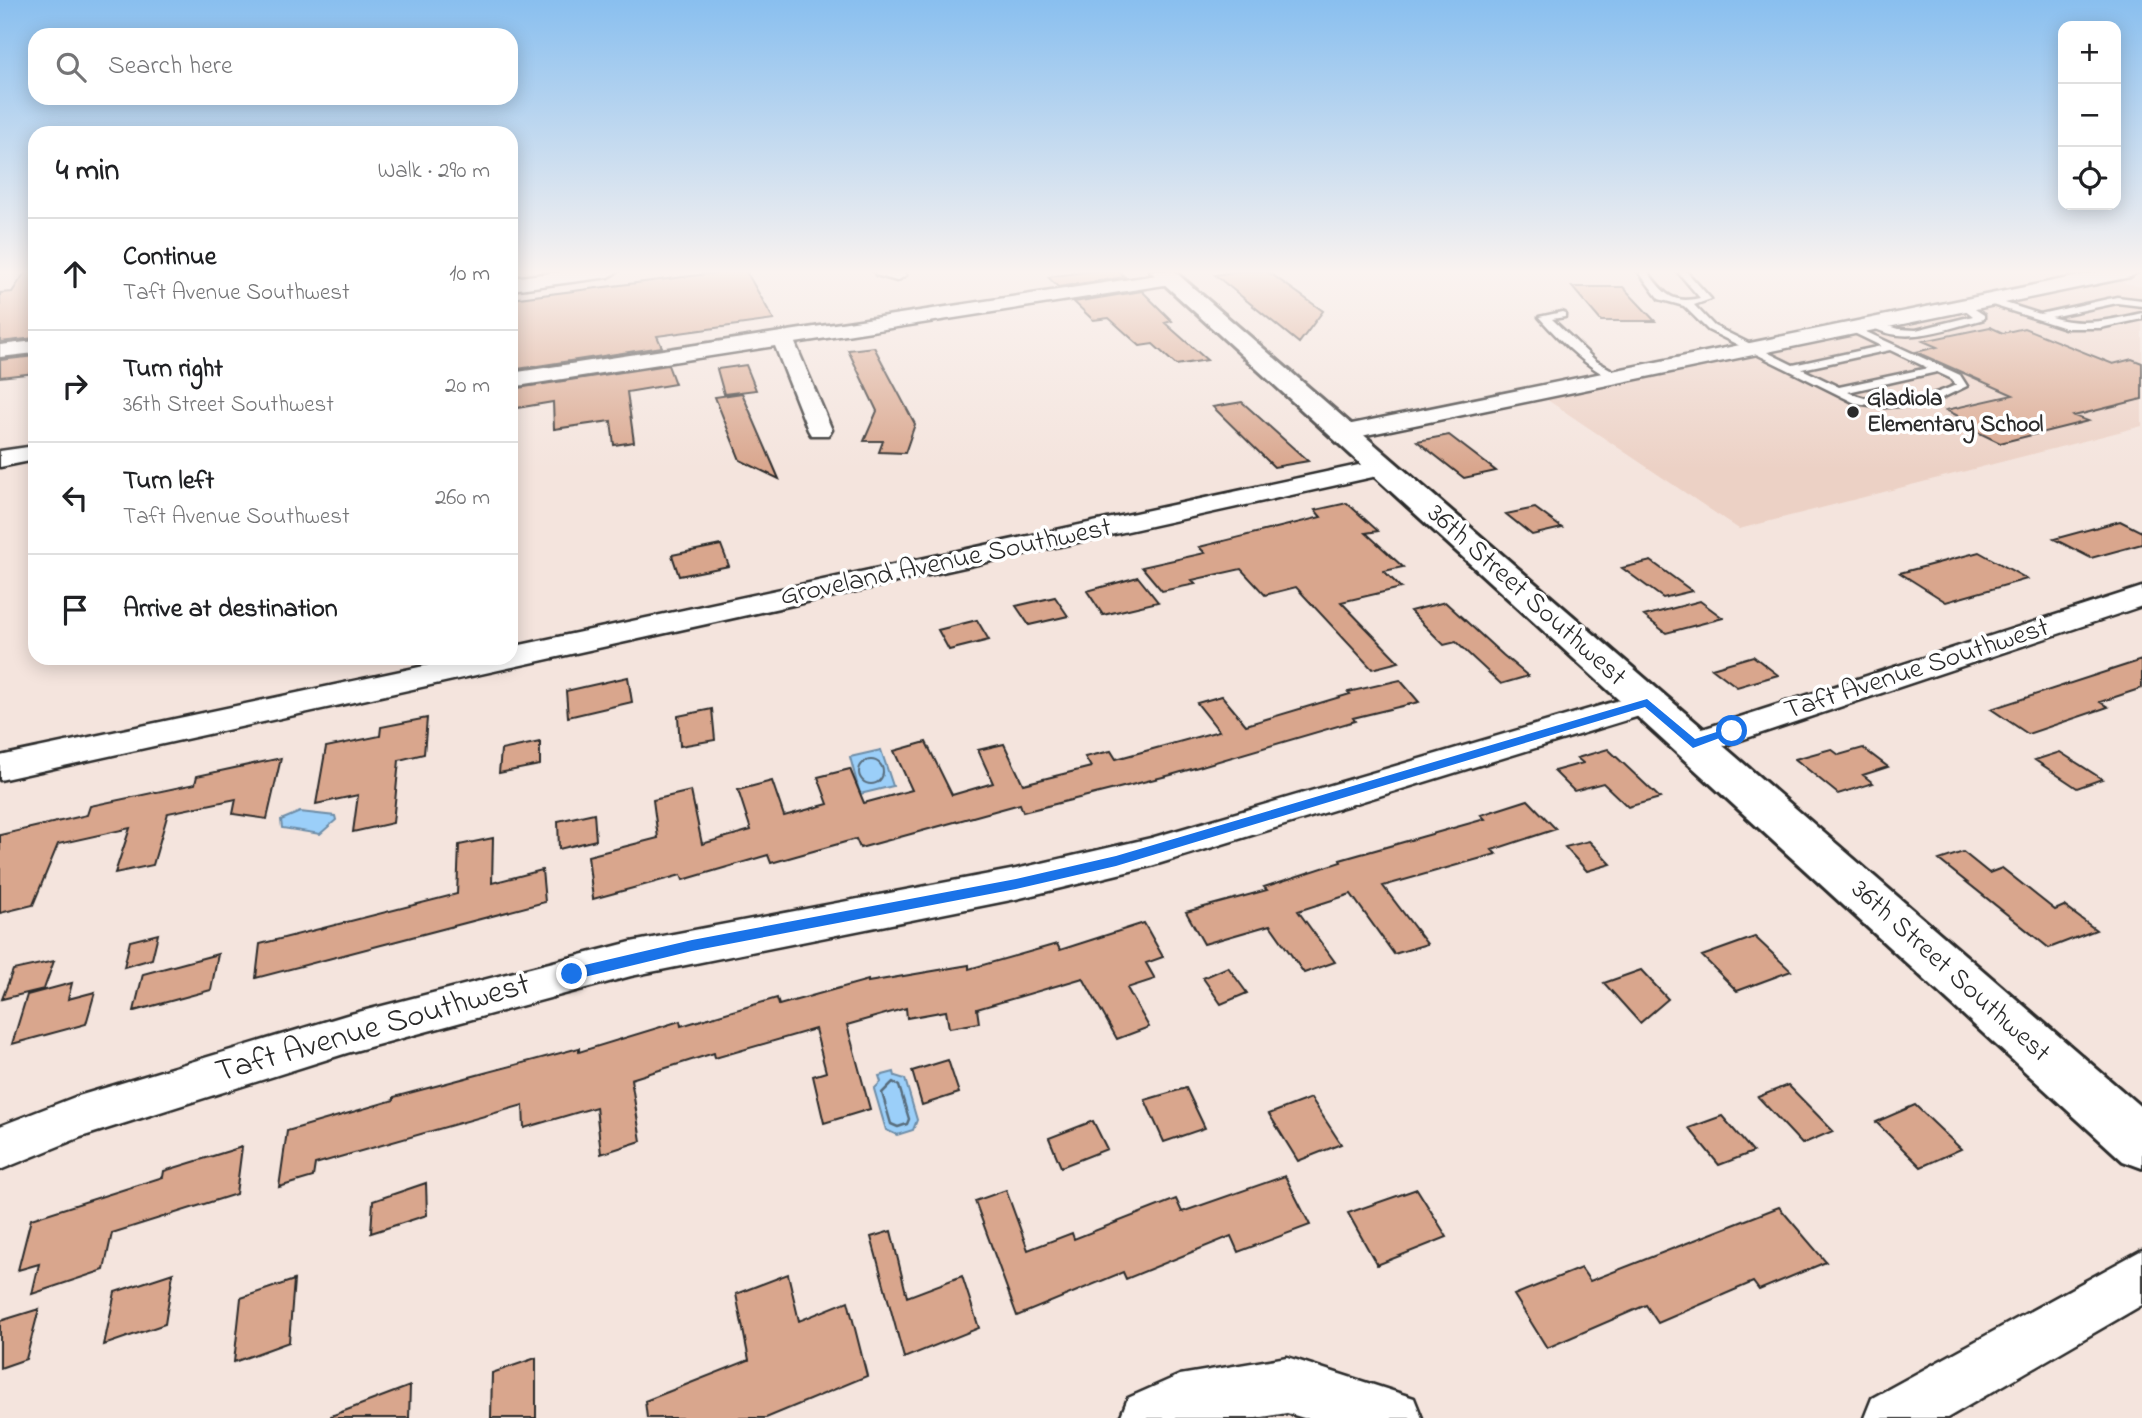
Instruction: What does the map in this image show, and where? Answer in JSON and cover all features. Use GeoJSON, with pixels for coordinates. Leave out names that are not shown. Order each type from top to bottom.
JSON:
{"type":"FeatureCollection","features":[{"type":"Feature","properties":{"kind":"street"},"geometry":{"type":"LineString","coordinates":[[518,379],[787,337]]}},
{"type":"Feature","properties":{"kind":"street","name":"36th Street Southwest"},"geometry":{"type":"LineString","coordinates":[[1235,337],[2142,1143]]}},
{"type":"Feature","properties":{"kind":"street"},"geometry":{"type":"LineString","coordinates":[[1342,433],[1807,337]]}},
{"type":"Feature","properties":{"kind":"street"},"geometry":{"type":"LineString","coordinates":[[782,338],[820,430]]}},
{"type":"Feature","properties":{"kind":"street"},"geometry":{"type":"LineString","coordinates":[[0,351],[28,348]]}},
{"type":"Feature","properties":{"kind":"street"},"geometry":{"type":"LineString","coordinates":[[0,458],[28,454]]}},
{"type":"Feature","properties":{"kind":"street","name":"Groveland Avenue Southwest"},"geometry":{"type":"LineString","coordinates":[[518,656],[1382,468]]}},
{"type":"Feature","properties":{"kind":"street","name":"Taft Avenue Southwest"},"geometry":{"type":"LineString","coordinates":[[1693,744],[2142,596]]}},
{"type":"Feature","properties":{"kind":"street","name":"Groveland Avenue Southwest"},"geometry":{"type":"LineString","coordinates":[[0,768],[477,665]]}},
{"type":"Feature","properties":{"kind":"street","name":"Taft Avenue Southwest"},"geometry":{"type":"LineString","coordinates":[[0,1148],[109,1107],[371,1027],[692,946],[1016,884],[1128,858],[1647,703]]}},
{"type":"Feature","properties":{"kind":"street"},"geometry":{"type":"LineString","coordinates":[[1892,1418],[2142,1276]]}},
{"type":"Feature","properties":{"kind":"street"},"geometry":{"type":"LineString","coordinates":[[1148,1418],[1180,1404],[1287,1385],[1394,1418]]}},
{"type":"Feature","properties":{"kind":"lane"},"geometry":{"type":"LineString","coordinates":[[1565,337],[1592,363],[1617,377]]}},
{"type":"Feature","properties":{"kind":"lane"},"geometry":{"type":"LineString","coordinates":[[1728,337],[1859,401],[1879,405],[1896,404],[1962,386],[1956,377],[1870,337]]}},
{"type":"Feature","properties":{"kind":"lane"},"geometry":{"type":"LineString","coordinates":[[1792,368],[1890,347]]}},
{"type":"Feature","properties":{"kind":"lane"},"geometry":{"type":"LineString","coordinates":[[1836,391],[1937,369]]}},
{"type":"Feature","properties":{"kind":"shaded area","name":"Gladiola Elementary School"},"geometry":{"type":"Polygon","coordinates":[[[1834,337],[2142,337],[2142,426],[1739,529],[1543,397],[1834,337]]]}},
{"type":"Feature","properties":{"kind":"water"},"geometry":{"type":"Polygon","coordinates":[[[881,750],[893,786],[860,794],[850,757],[881,750]]]}},
{"type":"Feature","properties":{"kind":"water"},"geometry":{"type":"Polygon","coordinates":[[[300,812],[335,816],[336,820],[320,834],[282,828],[281,820],[300,812]]]}},
{"type":"Feature","properties":{"kind":"water"},"geometry":{"type":"Polygon","coordinates":[[[894,1072],[895,1076],[905,1079],[917,1120],[913,1130],[897,1135],[886,1130],[874,1089],[881,1082],[879,1076],[894,1072]]]}},
{"type":"Feature","properties":{"kind":"building"},"geometry":{"type":"Polygon","coordinates":[[[0,337],[28,337],[28,339],[0,342],[0,337]]]}},
{"type":"Feature","properties":{"kind":"building"},"geometry":{"type":"Polygon","coordinates":[[[518,337],[658,337],[662,347],[518,369],[518,337]]]}},
{"type":"Feature","properties":{"kind":"building"},"geometry":{"type":"Polygon","coordinates":[[[1130,337],[1181,337],[1207,360],[1176,365],[1153,344],[1140,346],[1130,337]]]}},
{"type":"Feature","properties":{"kind":"building"},"geometry":{"type":"Polygon","coordinates":[[[1292,337],[1303,337],[1299,343],[1292,337]]]}},
{"type":"Feature","properties":{"kind":"building"},"geometry":{"type":"Polygon","coordinates":[[[1941,337],[2047,337],[2113,364],[2132,359],[2142,363],[2142,399],[2074,416],[2088,421],[2000,443],[1957,422],[1966,420],[1946,410],[2013,395],[1916,352],[1937,347],[1923,341],[1941,337]]]}},
{"type":"Feature","properties":{"kind":"building"},"geometry":{"type":"Polygon","coordinates":[[[874,347],[915,424],[905,453],[879,452],[883,441],[864,441],[877,411],[848,350],[874,347]]]}},
{"type":"Feature","properties":{"kind":"building"},"geometry":{"type":"Polygon","coordinates":[[[28,357],[28,374],[0,377],[0,360],[28,357]]]}},
{"type":"Feature","properties":{"kind":"building"},"geometry":{"type":"Polygon","coordinates":[[[668,365],[675,384],[627,392],[634,442],[614,445],[611,421],[554,429],[553,402],[518,408],[518,388],[668,365]]]}},
{"type":"Feature","properties":{"kind":"building"},"geometry":{"type":"Polygon","coordinates":[[[746,365],[756,390],[724,394],[717,369],[746,365]]]}},
{"type":"Feature","properties":{"kind":"building"},"geometry":{"type":"Polygon","coordinates":[[[742,393],[779,479],[740,460],[715,397],[742,393]]]}},
{"type":"Feature","properties":{"kind":"building"},"geometry":{"type":"Polygon","coordinates":[[[1242,402],[1308,461],[1274,467],[1213,407],[1242,402]]]}},
{"type":"Feature","properties":{"kind":"building"},"geometry":{"type":"Polygon","coordinates":[[[1449,435],[1496,471],[1464,478],[1417,441],[1449,435]]]}},
{"type":"Feature","properties":{"kind":"building"},"geometry":{"type":"Polygon","coordinates":[[[1347,503],[1378,531],[1366,533],[1403,567],[1384,571],[1401,588],[1341,602],[1399,662],[1372,669],[1296,587],[1265,595],[1241,569],[1192,580],[1196,584],[1162,591],[1142,567],[1205,553],[1199,547],[1321,517],[1315,510],[1347,503]]]}},
{"type":"Feature","properties":{"kind":"building"},"geometry":{"type":"Polygon","coordinates":[[[1535,508],[1562,528],[1532,535],[1506,514],[1535,508]]]}},
{"type":"Feature","properties":{"kind":"building"},"geometry":{"type":"Polygon","coordinates":[[[2120,521],[2142,532],[2142,544],[2091,558],[2054,539],[2120,521]]]}},
{"type":"Feature","properties":{"kind":"building"},"geometry":{"type":"Polygon","coordinates":[[[721,545],[729,566],[679,576],[672,555],[721,545]]]}},
{"type":"Feature","properties":{"kind":"building"},"geometry":{"type":"Polygon","coordinates":[[[1979,552],[2027,579],[1946,602],[1900,573],[1979,552]]]}},
{"type":"Feature","properties":{"kind":"building"},"geometry":{"type":"Polygon","coordinates":[[[1651,561],[1692,591],[1663,598],[1622,568],[1651,561]]]}},
{"type":"Feature","properties":{"kind":"building"},"geometry":{"type":"Polygon","coordinates":[[[1138,577],[1158,602],[1103,615],[1087,591],[1138,577]]]}},
{"type":"Feature","properties":{"kind":"building"},"geometry":{"type":"Polygon","coordinates":[[[1055,597],[1068,616],[1029,625],[1016,606],[1055,597]]]}},
{"type":"Feature","properties":{"kind":"building"},"geometry":{"type":"Polygon","coordinates":[[[1700,601],[1723,618],[1666,633],[1644,616],[1700,601]]]}},
{"type":"Feature","properties":{"kind":"building"},"geometry":{"type":"Polygon","coordinates":[[[1445,602],[1528,676],[1501,684],[1456,642],[1444,645],[1410,611],[1445,602]]]}},
{"type":"Feature","properties":{"kind":"building"},"geometry":{"type":"Polygon","coordinates":[[[977,620],[989,640],[949,650],[938,630],[977,620]]]}},
{"type":"Feature","properties":{"kind":"building"},"geometry":{"type":"Polygon","coordinates":[[[1753,656],[1778,675],[1737,687],[1712,668],[1753,656]]]}},
{"type":"Feature","properties":{"kind":"building"},"geometry":{"type":"Polygon","coordinates":[[[2142,660],[2142,688],[2100,702],[2108,707],[2028,734],[1991,709],[2142,660]]]}},
{"type":"Feature","properties":{"kind":"building"},"geometry":{"type":"Polygon","coordinates":[[[628,677],[632,702],[568,717],[566,691],[628,677]]]}},
{"type":"Feature","properties":{"kind":"building"},"geometry":{"type":"Polygon","coordinates":[[[1400,680],[1419,702],[1353,718],[1355,721],[1171,775],[1023,812],[1020,804],[860,848],[856,839],[771,863],[768,855],[683,880],[681,875],[593,899],[588,856],[658,838],[653,800],[691,791],[702,844],[751,830],[738,790],[772,781],[784,816],[828,804],[818,777],[850,769],[864,803],[912,790],[894,751],[926,742],[952,795],[993,783],[978,750],[1004,744],[1023,784],[1091,767],[1085,757],[1111,751],[1116,759],[1219,731],[1197,703],[1222,696],[1246,725],[1350,694],[1348,692],[1400,680]]]}},
{"type":"Feature","properties":{"kind":"building"},"geometry":{"type":"Polygon","coordinates":[[[712,709],[715,740],[680,746],[678,716],[712,709]]]}},
{"type":"Feature","properties":{"kind":"building"},"geometry":{"type":"Polygon","coordinates":[[[427,718],[424,754],[399,760],[393,823],[353,832],[358,795],[316,804],[326,747],[380,736],[381,727],[427,718]]]}},
{"type":"Feature","properties":{"kind":"building"},"geometry":{"type":"Polygon","coordinates":[[[540,742],[540,765],[499,773],[501,750],[540,742]]]}},
{"type":"Feature","properties":{"kind":"building"},"geometry":{"type":"Polygon","coordinates":[[[1863,748],[1888,767],[1863,775],[1873,783],[1838,794],[1795,759],[1831,749],[1839,755],[1863,748]]]}},
{"type":"Feature","properties":{"kind":"building"},"geometry":{"type":"Polygon","coordinates":[[[1608,749],[1660,798],[1628,807],[1603,783],[1574,791],[1554,771],[1583,763],[1577,758],[1608,749]]]}},
{"type":"Feature","properties":{"kind":"building"},"geometry":{"type":"Polygon","coordinates":[[[2060,752],[2102,779],[2077,788],[2035,760],[2060,752]]]}},
{"type":"Feature","properties":{"kind":"building"},"geometry":{"type":"Polygon","coordinates":[[[281,758],[267,819],[233,814],[236,799],[168,813],[153,865],[115,873],[130,828],[58,844],[33,905],[0,913],[0,835],[87,815],[90,806],[195,784],[197,776],[281,758]]]}},
{"type":"Feature","properties":{"kind":"building"},"geometry":{"type":"Polygon","coordinates":[[[1528,800],[1556,829],[1492,850],[1496,854],[1383,886],[1427,944],[1394,954],[1351,894],[1298,911],[1335,962],[1304,973],[1270,925],[1204,944],[1186,912],[1267,890],[1264,887],[1341,862],[1340,860],[1485,819],[1481,815],[1528,800]]]}},
{"type":"Feature","properties":{"kind":"building"},"geometry":{"type":"Polygon","coordinates":[[[594,813],[596,840],[559,849],[558,821],[594,813]]]}},
{"type":"Feature","properties":{"kind":"building"},"geometry":{"type":"Polygon","coordinates":[[[493,838],[492,883],[542,870],[545,902],[256,978],[260,944],[457,894],[459,845],[493,838]]]}},
{"type":"Feature","properties":{"kind":"building"},"geometry":{"type":"Polygon","coordinates":[[[1589,841],[1611,864],[1587,871],[1565,847],[1589,841]]]}},
{"type":"Feature","properties":{"kind":"building"},"geometry":{"type":"Polygon","coordinates":[[[1963,852],[1989,873],[2002,868],[2055,910],[2064,906],[2096,930],[2049,948],[1939,860],[1963,852]]]}},
{"type":"Feature","properties":{"kind":"building"},"geometry":{"type":"Polygon","coordinates":[[[1144,923],[1163,957],[1146,963],[1155,979],[1127,988],[1149,1027],[1117,1039],[1083,978],[977,1009],[979,1023],[949,1028],[946,1011],[907,1018],[906,1008],[847,1025],[870,1109],[824,1123],[813,1076],[826,1072],[815,1029],[715,1058],[714,1053],[631,1079],[641,1141],[601,1154],[596,1107],[524,1128],[523,1105],[315,1164],[313,1177],[279,1187],[287,1131],[394,1100],[394,1097],[579,1048],[579,1052],[680,1021],[681,1026],[777,998],[779,1005],[868,980],[969,965],[969,969],[1057,944],[1060,950],[1144,923]]]}},
{"type":"Feature","properties":{"kind":"building"},"geometry":{"type":"Polygon","coordinates":[[[158,934],[152,959],[124,967],[130,941],[158,934]]]}},
{"type":"Feature","properties":{"kind":"building"},"geometry":{"type":"Polygon","coordinates":[[[1755,937],[1791,971],[1737,991],[1702,956],[1755,937]]]}},
{"type":"Feature","properties":{"kind":"building"},"geometry":{"type":"Polygon","coordinates":[[[218,954],[211,990],[134,1011],[143,974],[218,954]]]}},
{"type":"Feature","properties":{"kind":"building"},"geometry":{"type":"Polygon","coordinates":[[[54,961],[44,989],[2,999],[13,970],[54,961]]]}},
{"type":"Feature","properties":{"kind":"building"},"geometry":{"type":"Polygon","coordinates":[[[1228,967],[1247,993],[1221,1004],[1203,978],[1228,967]]]}},
{"type":"Feature","properties":{"kind":"building"},"geometry":{"type":"Polygon","coordinates":[[[1641,970],[1668,999],[1640,1023],[1604,983],[1641,970]]]}},
{"type":"Feature","properties":{"kind":"building"},"geometry":{"type":"Polygon","coordinates":[[[72,983],[68,999],[95,992],[86,1024],[12,1044],[27,995],[72,983]]]}},
{"type":"Feature","properties":{"kind":"building"},"geometry":{"type":"Polygon","coordinates":[[[948,1060],[959,1093],[922,1105],[912,1071],[948,1060]]]}},
{"type":"Feature","properties":{"kind":"building"},"geometry":{"type":"Polygon","coordinates":[[[1788,1085],[1833,1131],[1802,1144],[1758,1097],[1788,1085]]]}},
{"type":"Feature","properties":{"kind":"building"},"geometry":{"type":"Polygon","coordinates":[[[1186,1088],[1205,1128],[1164,1142],[1145,1100],[1186,1088]]]}},
{"type":"Feature","properties":{"kind":"building"},"geometry":{"type":"Polygon","coordinates":[[[1311,1098],[1341,1144],[1298,1161],[1269,1114],[1311,1098]]]}},
{"type":"Feature","properties":{"kind":"building"},"geometry":{"type":"Polygon","coordinates":[[[1915,1105],[1961,1149],[1921,1167],[1876,1122],[1915,1105]]]}},
{"type":"Feature","properties":{"kind":"building"},"geometry":{"type":"Polygon","coordinates":[[[1722,1116],[1753,1152],[1719,1165],[1689,1128],[1722,1116]]]}},
{"type":"Feature","properties":{"kind":"building"},"geometry":{"type":"Polygon","coordinates":[[[1093,1121],[1107,1149],[1061,1167],[1049,1138],[1093,1121]]]}},
{"type":"Feature","properties":{"kind":"building"},"geometry":{"type":"Polygon","coordinates":[[[242,1147],[236,1194],[112,1233],[104,1270],[32,1294],[39,1264],[18,1270],[31,1219],[163,1177],[164,1171],[242,1147]]]}},
{"type":"Feature","properties":{"kind":"building"},"geometry":{"type":"Polygon","coordinates":[[[1285,1176],[1310,1225],[1238,1252],[1231,1236],[1126,1279],[1123,1272],[1017,1316],[975,1201],[1006,1190],[1028,1250],[1072,1233],[1074,1239],[1176,1199],[1182,1212],[1285,1176]]]}},
{"type":"Feature","properties":{"kind":"building"},"geometry":{"type":"Polygon","coordinates":[[[426,1183],[427,1215],[371,1233],[373,1201],[426,1183]]]}},
{"type":"Feature","properties":{"kind":"building"},"geometry":{"type":"Polygon","coordinates":[[[1417,1189],[1447,1237],[1377,1265],[1348,1213],[1417,1189]]]}},
{"type":"Feature","properties":{"kind":"building"},"geometry":{"type":"Polygon","coordinates":[[[1779,1207],[1826,1262],[1759,1290],[1753,1282],[1658,1323],[1646,1305],[1547,1348],[1514,1295],[1581,1268],[1590,1281],[1779,1207]]]}},
{"type":"Feature","properties":{"kind":"building"},"geometry":{"type":"Polygon","coordinates":[[[891,1231],[907,1297],[962,1276],[979,1328],[904,1358],[871,1237],[891,1231]]]}},
{"type":"Feature","properties":{"kind":"building"},"geometry":{"type":"Polygon","coordinates":[[[173,1273],[165,1324],[104,1345],[115,1292],[173,1273]]]}},
{"type":"Feature","properties":{"kind":"building"},"geometry":{"type":"Polygon","coordinates":[[[788,1274],[799,1321],[848,1301],[867,1376],[766,1418],[647,1418],[645,1401],[749,1360],[736,1294],[788,1274]]]}},
{"type":"Feature","properties":{"kind":"building"},"geometry":{"type":"Polygon","coordinates":[[[294,1280],[289,1342],[234,1362],[241,1298],[294,1280]]]}},
{"type":"Feature","properties":{"kind":"building"},"geometry":{"type":"Polygon","coordinates":[[[39,1309],[26,1359],[0,1368],[0,1321],[39,1309]]]}},
{"type":"Feature","properties":{"kind":"building"},"geometry":{"type":"Polygon","coordinates":[[[536,1358],[536,1418],[491,1418],[492,1373],[536,1358]]]}},
{"type":"Feature","properties":{"kind":"building"},"geometry":{"type":"Polygon","coordinates":[[[410,1386],[409,1418],[331,1418],[331,1416],[410,1386]]]}},
{"type":"Feature","properties":{"kind":"place","name":"Gladiola Elementary School"},"geometry":{"type":"Point","coordinates":[1853,412]}},
{"type":"Feature","properties":{"kind":"route"},"geometry":{"type":"LineString","coordinates":[[572,974],[692,946],[1016,884],[1116,861],[1647,703],[1693,744],[1732,731]]}}]}
